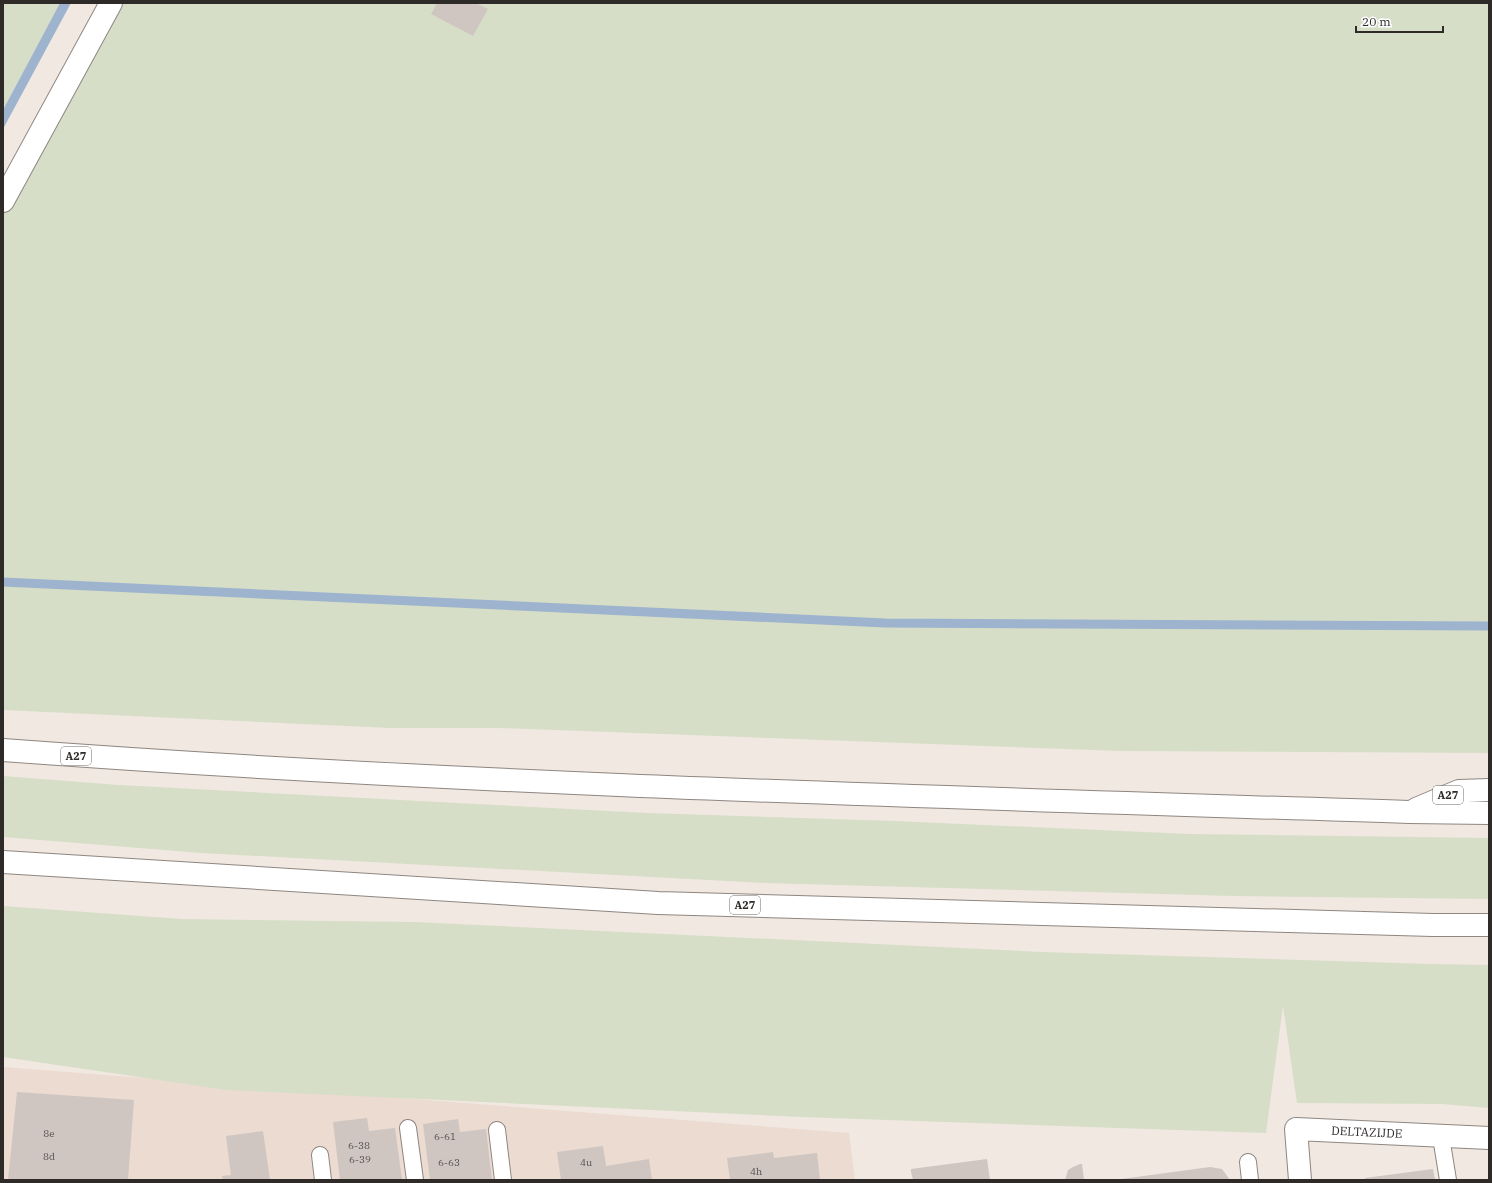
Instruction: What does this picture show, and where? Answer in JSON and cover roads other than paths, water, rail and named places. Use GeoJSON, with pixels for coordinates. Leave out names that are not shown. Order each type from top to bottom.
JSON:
{"type":"FeatureCollection","features":[{"type":"Feature","properties":{"kind":"main road"},"geometry":{"type":"LineString","coordinates":[[3,201],[111,3]]}},
{"type":"Feature","properties":{"kind":"main road","name":"A27"},"geometry":{"type":"LineString","coordinates":[[3,750],[149,761],[715,790],[1409,812],[1489,813]]}},
{"type":"Feature","properties":{"kind":"main road","name":"A27"},"geometry":{"type":"LineString","coordinates":[[1409,812],[1459,791],[1489,790]]}},
{"type":"Feature","properties":{"kind":"main road","name":"A27"},"geometry":{"type":"LineString","coordinates":[[3,862],[658,903],[1489,925]]}},
{"type":"Feature","properties":{"kind":"main road","name":"DELTAZIJDE"},"geometry":{"type":"LineString","coordinates":[[1300,1180],[1296,1129],[1441,1137],[1489,1138]]}},
{"type":"Feature","properties":{"kind":"lane"},"geometry":{"type":"LineString","coordinates":[[408,1128],[415,1180]]}},
{"type":"Feature","properties":{"kind":"lane"},"geometry":{"type":"LineString","coordinates":[[497,1130],[503,1180]]}},
{"type":"Feature","properties":{"kind":"lane"},"geometry":{"type":"LineString","coordinates":[[1441,1137],[1448,1180]]}},
{"type":"Feature","properties":{"kind":"lane"},"geometry":{"type":"LineString","coordinates":[[320,1155],[323,1180]]}},
{"type":"Feature","properties":{"kind":"lane"},"geometry":{"type":"LineString","coordinates":[[1248,1162],[1250,1180]]}},
{"type":"Feature","properties":{"kind":"water"},"geometry":{"type":"Polygon","coordinates":[[[60,3],[71,3],[3,129],[3,110],[60,3]]]}},
{"type":"Feature","properties":{"kind":"waterway"},"geometry":{"type":"LineString","coordinates":[[3,582],[885,623],[1489,626]]}}]}
